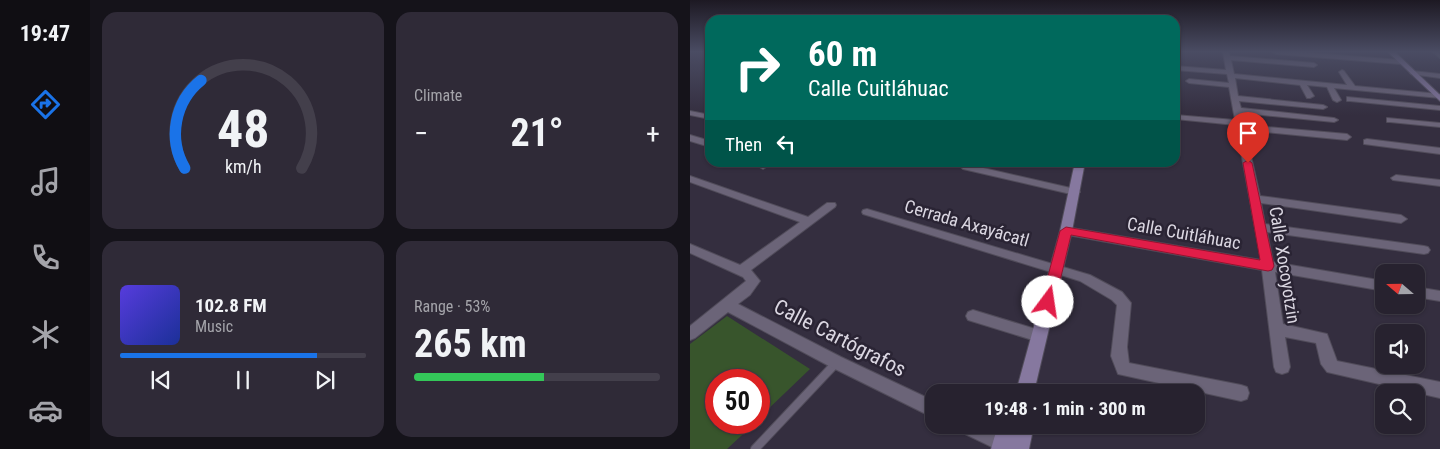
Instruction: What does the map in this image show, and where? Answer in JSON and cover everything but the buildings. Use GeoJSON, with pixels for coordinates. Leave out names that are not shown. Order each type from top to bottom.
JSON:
{"type":"FeatureCollection","features":[{"type":"Feature","properties":{"kind":"main road"},"geometry":{"type":"LineString","coordinates":[[1414,74],[1439,97]]}},
{"type":"Feature","properties":{"kind":"main road"},"geometry":{"type":"LineString","coordinates":[[1027,384],[1066,231],[1079,167]]}},
{"type":"Feature","properties":{"kind":"street","name":"Calle Xocoyotzin"},"geometry":{"type":"LineString","coordinates":[[1230,73],[1268,266],[1282,367]]}},
{"type":"Feature","properties":{"kind":"street"},"geometry":{"type":"LineString","coordinates":[[1263,73],[1302,82],[1439,97]]}},
{"type":"Feature","properties":{"kind":"street"},"geometry":{"type":"LineString","coordinates":[[1343,73],[1352,87]]}},
{"type":"Feature","properties":{"kind":"street"},"geometry":{"type":"LineString","coordinates":[[1414,74],[1440,76]]}},
{"type":"Feature","properties":{"kind":"street"},"geometry":{"type":"LineString","coordinates":[[1189,81],[1232,85]]}},
{"type":"Feature","properties":{"kind":"street"},"geometry":{"type":"LineString","coordinates":[[1302,82],[1310,96]]}},
{"type":"Feature","properties":{"kind":"street"},"geometry":{"type":"LineString","coordinates":[[1329,85],[1338,100]]}},
{"type":"Feature","properties":{"kind":"street"},"geometry":{"type":"LineString","coordinates":[[1235,98],[1323,107]]}},
{"type":"Feature","properties":{"kind":"street"},"geometry":{"type":"LineString","coordinates":[[1350,99],[1440,108]]}},
{"type":"Feature","properties":{"kind":"street"},"geometry":{"type":"LineString","coordinates":[[1237,110],[1334,120]]}},
{"type":"Feature","properties":{"kind":"street"},"geometry":{"type":"LineString","coordinates":[[690,113],[705,116]]}},
{"type":"Feature","properties":{"kind":"street"},"geometry":{"type":"LineString","coordinates":[[1180,118],[1347,138]]}},
{"type":"Feature","properties":{"kind":"street"},"geometry":{"type":"LineString","coordinates":[[1390,120],[1440,125]]}},
{"type":"Feature","properties":{"kind":"street"},"geometry":{"type":"LineString","coordinates":[[690,138],[705,142]]}},
{"type":"Feature","properties":{"kind":"street"},"geometry":{"type":"LineString","coordinates":[[1368,142],[1440,151]]}},
{"type":"Feature","properties":{"kind":"street"},"geometry":{"type":"LineString","coordinates":[[966,167],[1075,192]]}},
{"type":"Feature","properties":{"kind":"street"},"geometry":{"type":"LineString","coordinates":[[1396,178],[1440,183]]}},
{"type":"Feature","properties":{"kind":"street"},"geometry":{"type":"LineString","coordinates":[[690,180],[809,221]]}},
{"type":"Feature","properties":{"kind":"street"},"geometry":{"type":"LineString","coordinates":[[1255,200],[1401,219]]}},
{"type":"Feature","properties":{"kind":"street"},"geometry":{"type":"LineString","coordinates":[[741,271],[831,205]]}},
{"type":"Feature","properties":{"kind":"street","name":"Cerrada Axayácatl"},"geometry":{"type":"LineString","coordinates":[[867,212],[1085,278],[1117,296],[1124,303],[1119,355],[1121,365],[1126,370],[1241,393]]}},
{"type":"Feature","properties":{"kind":"street"},"geometry":{"type":"LineString","coordinates":[[1260,227],[1424,250]]}},
{"type":"Feature","properties":{"kind":"street","name":"Calle Cuitláhuac"},"geometry":{"type":"LineString","coordinates":[[1066,231],[1375,284]]}},
{"type":"Feature","properties":{"kind":"street"},"geometry":{"type":"LineString","coordinates":[[690,248],[752,276],[754,281],[690,334]]}},
{"type":"Feature","properties":{"kind":"street"},"geometry":{"type":"LineString","coordinates":[[1425,294],[1440,296]]}},
{"type":"Feature","properties":{"kind":"street","name":"Calle Cartógrafos"},"geometry":{"type":"LineString","coordinates":[[727,305],[925,406]]}},
{"type":"Feature","properties":{"kind":"street"},"geometry":{"type":"LineString","coordinates":[[973,316],[1039,336]]}},
{"type":"Feature","properties":{"kind":"street"},"geometry":{"type":"LineString","coordinates":[[1277,329],[1322,338],[1329,364],[1333,367],[1440,390]]}},
{"type":"Feature","properties":{"kind":"street"},"geometry":{"type":"LineString","coordinates":[[987,434],[1009,443]]}},
{"type":"Feature","properties":{"kind":"lane"},"geometry":{"type":"LineString","coordinates":[[755,449],[836,362]]}},
{"type":"Feature","properties":{"kind":"green space"},"geometry":{"type":"Polygon","coordinates":[[[727,316],[810,369],[770,407],[770,369],[705,369],[705,434],[743,434],[727,449],[690,449],[690,344],[727,316]]]}},
{"type":"Feature","properties":{"kind":"route"},"geometry":{"type":"LineString","coordinates":[[1048,302],[1066,231],[1268,266],[1248,163]]}}]}
